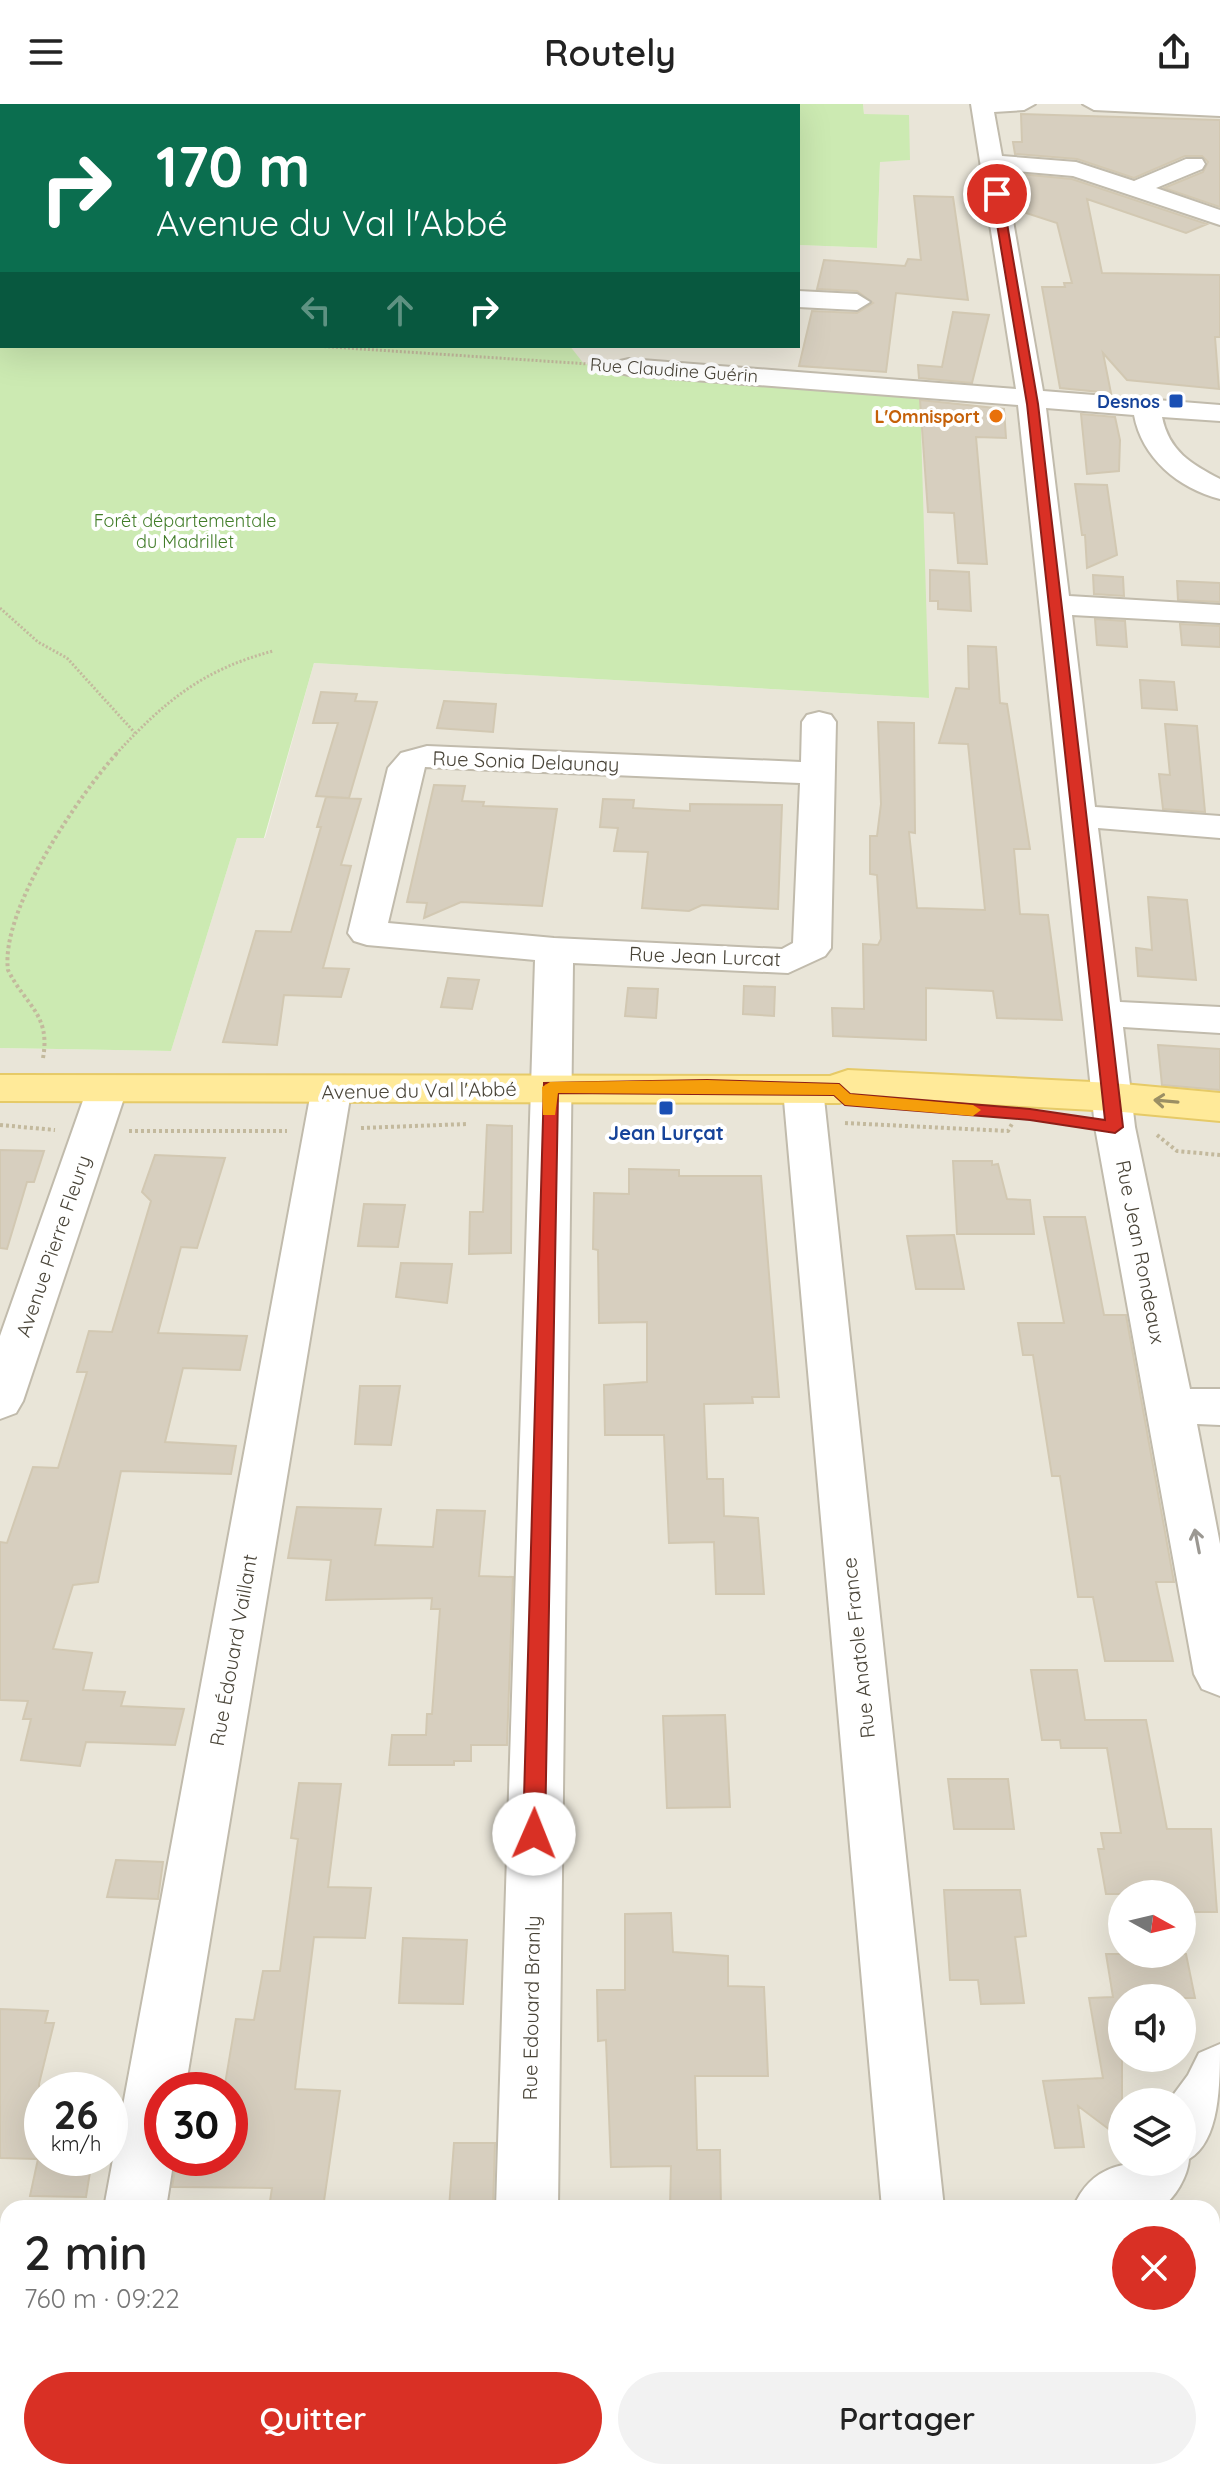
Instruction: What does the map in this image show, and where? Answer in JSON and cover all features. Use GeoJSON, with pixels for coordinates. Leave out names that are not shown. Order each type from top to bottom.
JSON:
{"type":"FeatureCollection","features":[{"type":"Feature","properties":{"kind":"main road","name":"Avenue du Val l'Abbé"},"geometry":{"type":"LineString","coordinates":[[824,1100],[848,1083],[1127,1118]]}},
{"type":"Feature","properties":{"kind":"main road","name":"Avenue du Val l'Abbé"},"geometry":{"type":"LineString","coordinates":[[0,1088],[106,1092],[331,1092],[550,1087],[845,1099],[1017,1114],[1127,1118]]}},
{"type":"Feature","properties":{"kind":"main road"},"geometry":{"type":"LineString","coordinates":[[1127,1118],[1220,1107]]}},
{"type":"Feature","properties":{"kind":"main road"},"geometry":{"type":"LineString","coordinates":[[1127,1118],[1220,1134]]}},
{"type":"Feature","properties":{"kind":"street"},"geometry":{"type":"LineString","coordinates":[[982,105],[1024,104]]}},
{"type":"Feature","properties":{"kind":"street"},"geometry":{"type":"LineString","coordinates":[[1094,104],[1220,109]]}},
{"type":"Feature","properties":{"kind":"street","name":"Rue Jean Rondeaux"},"geometry":{"type":"LineString","coordinates":[[982,105],[1031,399],[1103,1013],[1127,1118],[1171,1406],[1213,1589],[1220,1674]]}},
{"type":"Feature","properties":{"kind":"street"},"geometry":{"type":"LineString","coordinates":[[992,162],[1057,165],[1220,218]]}},
{"type":"Feature","properties":{"kind":"street"},"geometry":{"type":"LineString","coordinates":[[1134,189],[1194,164]]}},
{"type":"Feature","properties":{"kind":"street"},"geometry":{"type":"LineString","coordinates":[[800,299],[857,302]]}},
{"type":"Feature","properties":{"kind":"street"},"geometry":{"type":"LineString","coordinates":[[667,348],[682,366],[681,371]]}},
{"type":"Feature","properties":{"kind":"street","name":"Rue Claudine Guérin"},"geometry":{"type":"LineString","coordinates":[[629,367],[1220,413]]}},
{"type":"Feature","properties":{"kind":"street"},"geometry":{"type":"LineString","coordinates":[[1147,408],[1150,433],[1164,457],[1220,490]]}},
{"type":"Feature","properties":{"kind":"street"},"geometry":{"type":"LineString","coordinates":[[1055,605],[1220,614]]}},
{"type":"Feature","properties":{"kind":"street","name":"Rue Jean Lurcat"},"geometry":{"type":"LineString","coordinates":[[554,950],[788,961],[812,948],[819,722]]}},
{"type":"Feature","properties":{"kind":"street","name":"Rue Sonia Delaunay"},"geometry":{"type":"LineString","coordinates":[[554,950],[367,933],[405,768],[413,760],[427,756],[817,773]]}},
{"type":"Feature","properties":{"kind":"street"},"geometry":{"type":"LineString","coordinates":[[1080,816],[1220,827]]}},
{"type":"Feature","properties":{"kind":"street"},"geometry":{"type":"LineString","coordinates":[[550,1087],[554,950]]}},
{"type":"Feature","properties":{"kind":"street"},"geometry":{"type":"LineString","coordinates":[[1103,1013],[1220,1020]]}},
{"type":"Feature","properties":{"kind":"street","name":"Rue Edouard Branly"},"geometry":{"type":"LineString","coordinates":[[527,2200],[550,1087]]}},
{"type":"Feature","properties":{"kind":"street","name":"Avenue Pierre Fleury"},"geometry":{"type":"LineString","coordinates":[[0,1401],[106,1092]]}},
{"type":"Feature","properties":{"kind":"street","name":"Rue Édouard Vaillant"},"geometry":{"type":"LineString","coordinates":[[136,2200],[331,1092]]}},
{"type":"Feature","properties":{"kind":"street","name":"Rue Anatole France"},"geometry":{"type":"LineString","coordinates":[[824,1100],[912,2200]]}},
{"type":"Feature","properties":{"kind":"street"},"geometry":{"type":"LineString","coordinates":[[1171,1406],[1220,1407]]}},
{"type":"Feature","properties":{"kind":"street"},"geometry":{"type":"LineString","coordinates":[[1117,2200],[1146,2182],[1150,2176]]}},
{"type":"Feature","properties":{"kind":"path","name":"Rue Claudine Guérin"},"geometry":{"type":"LineString","coordinates":[[346,348],[629,367]]}},
{"type":"Feature","properties":{"kind":"path"},"geometry":{"type":"LineString","coordinates":[[0,608],[38,642],[67,658],[135,733]]}},
{"type":"Feature","properties":{"kind":"path"},"geometry":{"type":"LineString","coordinates":[[8,918],[21,885],[62,822],[135,733],[169,701],[216,668],[273,651]]}},
{"type":"Feature","properties":{"kind":"path"},"geometry":{"type":"LineString","coordinates":[[1,942],[4,964],[46,1033],[43,1063]]}},
{"type":"Feature","properties":{"kind":"path"},"geometry":{"type":"LineString","coordinates":[[824,1100],[1008,1131],[1017,1114]]}},
{"type":"Feature","properties":{"kind":"path"},"geometry":{"type":"LineString","coordinates":[[1127,1118],[1167,1149],[1191,1155],[1220,1155]]}},
{"type":"Feature","properties":{"kind":"path"},"geometry":{"type":"LineString","coordinates":[[0,1125],[57,1130]]}},
{"type":"Feature","properties":{"kind":"path"},"geometry":{"type":"LineString","coordinates":[[123,1131],[289,1131]]}},
{"type":"Feature","properties":{"kind":"shaded area"},"geometry":{"type":"Polygon","coordinates":[[[863,104],[1220,104],[1220,2200],[0,2200],[0,1048],[171,1051],[237,838],[265,838],[314,663],[929,698],[786,383],[583,364],[571,348],[800,348],[800,245],[877,248],[880,161],[910,160],[864,114],[863,104]]]}},
{"type":"Feature","properties":{"kind":"green space","name":"Forêt départementale du Madrillet"},"geometry":{"type":"Polygon","coordinates":[[[800,104],[863,104],[864,114],[909,115],[910,160],[880,162],[877,248],[800,245],[800,104]]]}},
{"type":"Feature","properties":{"kind":"green space","name":"Forêt départementale du Madrillet"},"geometry":{"type":"Polygon","coordinates":[[[0,348],[572,348],[584,364],[920,395],[929,698],[314,663],[264,838],[237,838],[171,1051],[0,1048],[0,348]]]}},
{"type":"Feature","properties":{"kind":"building"},"geometry":{"type":"Polygon","coordinates":[[[1021,114],[1220,120],[1220,207],[1164,188],[1203,172],[1208,162],[1202,156],[1185,156],[1134,178],[1077,159],[1015,154],[1013,142],[1022,142],[1021,114]]]}},
{"type":"Feature","properties":{"kind":"building"},"geometry":{"type":"Polygon","coordinates":[[[1019,174],[1072,179],[1207,224],[1186,233],[1087,199],[1102,273],[1220,275],[1220,337],[1215,337],[1219,389],[1127,380],[1103,353],[1111,393],[1060,388],[1042,287],[1065,287],[1064,283],[1072,283],[1057,223],[1026,213],[1019,174]]]}},
{"type":"Feature","properties":{"kind":"building"},"geometry":{"type":"Polygon","coordinates":[[[914,196],[953,197],[968,300],[896,293],[886,372],[799,366],[812,311],[857,313],[873,303],[857,291],[817,289],[824,260],[905,266],[908,259],[921,260],[914,196]]]}},
{"type":"Feature","properties":{"kind":"building"},"geometry":{"type":"Polygon","coordinates":[[[953,312],[989,315],[972,383],[919,378],[918,365],[942,367],[953,312]]]}},
{"type":"Feature","properties":{"kind":"building"},"geometry":{"type":"Polygon","coordinates":[[[920,400],[1004,409],[1006,438],[976,437],[987,564],[958,563],[954,513],[928,512],[920,400]]]}},
{"type":"Feature","properties":{"kind":"building"},"geometry":{"type":"Polygon","coordinates":[[[1081,414],[1115,417],[1120,440],[1119,471],[1087,474],[1081,414]]]}},
{"type":"Feature","properties":{"kind":"building"},"geometry":{"type":"Polygon","coordinates":[[[1075,484],[1107,485],[1117,555],[1087,568],[1085,535],[1082,535],[1075,484]]]}},
{"type":"Feature","properties":{"kind":"building"},"geometry":{"type":"Polygon","coordinates":[[[930,570],[969,572],[971,611],[938,609],[938,601],[930,601],[930,570]]]}},
{"type":"Feature","properties":{"kind":"building"},"geometry":{"type":"Polygon","coordinates":[[[1093,575],[1123,577],[1124,596],[1094,594],[1093,575]]]}},
{"type":"Feature","properties":{"kind":"building"},"geometry":{"type":"Polygon","coordinates":[[[1177,581],[1220,583],[1220,602],[1178,600],[1177,581]]]}},
{"type":"Feature","properties":{"kind":"building"},"geometry":{"type":"Polygon","coordinates":[[[1095,619],[1125,621],[1127,647],[1097,645],[1095,619]]]}},
{"type":"Feature","properties":{"kind":"building"},"geometry":{"type":"Polygon","coordinates":[[[1180,624],[1220,626],[1220,647],[1182,645],[1180,624]]]}},
{"type":"Feature","properties":{"kind":"building"},"geometry":{"type":"Polygon","coordinates":[[[968,646],[996,647],[1000,703],[1007,704],[1030,849],[1014,849],[1020,914],[1048,915],[1062,1020],[997,1018],[993,991],[926,988],[926,1040],[833,1036],[832,1008],[864,1009],[863,944],[878,945],[881,939],[877,875],[870,874],[870,836],[877,836],[881,804],[878,722],[914,723],[915,833],[909,832],[917,908],[985,910],[968,744],[939,743],[956,688],[969,689],[968,646]]]}},
{"type":"Feature","properties":{"kind":"building"},"geometry":{"type":"Polygon","coordinates":[[[1140,680],[1174,682],[1177,710],[1142,708],[1140,680]]]}},
{"type":"Feature","properties":{"kind":"building"},"geometry":{"type":"Polygon","coordinates":[[[321,692],[357,694],[355,701],[377,702],[349,798],[316,796],[338,723],[313,723],[321,692]]]}},
{"type":"Feature","properties":{"kind":"building"},"geometry":{"type":"Polygon","coordinates":[[[444,701],[496,704],[493,732],[437,728],[444,701]]]}},
{"type":"Feature","properties":{"kind":"building"},"geometry":{"type":"Polygon","coordinates":[[[1165,724],[1197,726],[1205,812],[1163,809],[1159,774],[1170,775],[1165,724]]]}},
{"type":"Feature","properties":{"kind":"building"},"geometry":{"type":"Polygon","coordinates":[[[434,785],[465,786],[462,801],[484,802],[483,806],[557,809],[542,906],[461,902],[424,918],[427,903],[407,902],[434,785]]]}},
{"type":"Feature","properties":{"kind":"building"},"geometry":{"type":"Polygon","coordinates":[[[326,797],[361,799],[341,865],[351,866],[323,968],[349,969],[341,997],[284,995],[277,1045],[223,1042],[256,931],[291,932],[321,827],[317,827],[326,797]]]}},
{"type":"Feature","properties":{"kind":"building"},"geometry":{"type":"Polygon","coordinates":[[[603,799],[634,800],[633,808],[690,811],[690,804],[782,805],[778,909],[702,905],[689,911],[642,908],[648,852],[614,851],[618,828],[600,827],[603,799]]]}},
{"type":"Feature","properties":{"kind":"building"},"geometry":{"type":"Polygon","coordinates":[[[1148,897],[1187,900],[1196,980],[1138,976],[1136,948],[1152,950],[1148,897]]]}},
{"type":"Feature","properties":{"kind":"building"},"geometry":{"type":"Polygon","coordinates":[[[448,978],[479,980],[472,1009],[441,1007],[448,978]]]}},
{"type":"Feature","properties":{"kind":"building"},"geometry":{"type":"Polygon","coordinates":[[[744,986],[775,987],[774,1016],[743,1014],[744,986]]]}},
{"type":"Feature","properties":{"kind":"building"},"geometry":{"type":"Polygon","coordinates":[[[628,988],[658,989],[656,1018],[625,1016],[628,988]]]}},
{"type":"Feature","properties":{"kind":"building"},"geometry":{"type":"Polygon","coordinates":[[[1158,1045],[1220,1049],[1220,1090],[1162,1085],[1158,1045]]]}},
{"type":"Feature","properties":{"kind":"building"},"geometry":{"type":"Polygon","coordinates":[[[487,1125],[512,1126],[511,1253],[469,1254],[470,1212],[483,1212],[487,1125]]]}},
{"type":"Feature","properties":{"kind":"building"},"geometry":{"type":"Polygon","coordinates":[[[0,1150],[44,1151],[34,1182],[27,1182],[7,1249],[0,1248],[0,1150]]]}},
{"type":"Feature","properties":{"kind":"building"},"geometry":{"type":"Polygon","coordinates":[[[155,1155],[225,1158],[197,1248],[181,1247],[158,1333],[247,1336],[240,1370],[183,1368],[165,1442],[236,1446],[231,1474],[121,1471],[98,1582],[73,1585],[53,1649],[92,1653],[83,1690],[125,1692],[121,1706],[184,1709],[175,1745],[86,1742],[80,1766],[21,1760],[31,1719],[23,1719],[28,1701],[0,1700],[0,1542],[7,1543],[33,1467],[58,1468],[87,1372],[77,1372],[89,1331],[112,1332],[151,1201],[142,1192],[155,1155]]]}},
{"type":"Feature","properties":{"kind":"building"},"geometry":{"type":"Polygon","coordinates":[[[953,1161],[992,1161],[992,1165],[998,1164],[1007,1199],[1030,1200],[1034,1234],[957,1234],[953,1161]]]}},
{"type":"Feature","properties":{"kind":"building"},"geometry":{"type":"Polygon","coordinates":[[[629,1169],[679,1170],[679,1176],[761,1176],[779,1397],[752,1397],[753,1403],[704,1404],[707,1479],[723,1479],[724,1516],[758,1518],[764,1594],[716,1594],[714,1542],[669,1543],[664,1435],[605,1435],[604,1385],[647,1382],[647,1322],[599,1323],[598,1250],[593,1249],[594,1193],[629,1194],[629,1169]]]}},
{"type":"Feature","properties":{"kind":"building"},"geometry":{"type":"Polygon","coordinates":[[[364,1204],[405,1205],[398,1247],[358,1246],[364,1204]]]}},
{"type":"Feature","properties":{"kind":"building"},"geometry":{"type":"Polygon","coordinates":[[[1044,1217],[1085,1217],[1104,1315],[1126,1315],[1174,1582],[1156,1582],[1173,1661],[1105,1661],[1093,1597],[1078,1597],[1060,1476],[1052,1476],[1033,1355],[1023,1355],[1018,1323],[1064,1323],[1044,1217]]]}},
{"type":"Feature","properties":{"kind":"building"},"geometry":{"type":"Polygon","coordinates":[[[954,1235],[964,1289],[916,1289],[907,1236],[954,1235]]]}},
{"type":"Feature","properties":{"kind":"building"},"geometry":{"type":"Polygon","coordinates":[[[401,1263],[452,1264],[447,1303],[396,1297],[401,1263]]]}},
{"type":"Feature","properties":{"kind":"building"},"geometry":{"type":"Polygon","coordinates":[[[360,1386],[400,1386],[391,1445],[355,1444],[360,1386]]]}},
{"type":"Feature","properties":{"kind":"building"},"geometry":{"type":"Polygon","coordinates":[[[297,1507],[381,1509],[375,1545],[433,1547],[437,1510],[485,1511],[479,1576],[513,1577],[507,1745],[471,1745],[471,1761],[454,1761],[454,1765],[389,1765],[392,1735],[426,1735],[427,1714],[432,1714],[440,1609],[431,1609],[432,1598],[326,1600],[331,1560],[288,1558],[297,1507]]]}},
{"type":"Feature","properties":{"kind":"building"},"geometry":{"type":"Polygon","coordinates":[[[1031,1670],[1077,1670],[1085,1720],[1146,1720],[1167,1829],[1211,1829],[1217,1912],[1196,1912],[1196,1880],[1108,1880],[1106,1894],[1098,1849],[1104,1849],[1101,1833],[1121,1833],[1107,1748],[1061,1748],[1060,1740],[1042,1740],[1031,1670]]]}},
{"type":"Feature","properties":{"kind":"building"},"geometry":{"type":"Polygon","coordinates":[[[725,1715],[730,1807],[667,1808],[663,1716],[725,1715]]]}},
{"type":"Feature","properties":{"kind":"building"},"geometry":{"type":"Polygon","coordinates":[[[948,1779],[1008,1779],[1014,1829],[954,1829],[948,1779]]]}},
{"type":"Feature","properties":{"kind":"building"},"geometry":{"type":"Polygon","coordinates":[[[299,1783],[341,1784],[328,1887],[371,1888],[365,1938],[314,1937],[295,2089],[340,2091],[324,2200],[270,2200],[272,2188],[172,2187],[174,2176],[248,2176],[248,2072],[227,2072],[236,2019],[254,2020],[263,1971],[280,1971],[298,1839],[291,1838],[299,1783]]]}},
{"type":"Feature","properties":{"kind":"building"},"geometry":{"type":"Polygon","coordinates":[[[116,1860],[163,1862],[158,1899],[107,1897],[116,1860]]]}},
{"type":"Feature","properties":{"kind":"building"},"geometry":{"type":"Polygon","coordinates":[[[944,1890],[1020,1890],[1026,1936],[1015,1937],[1024,2003],[981,2004],[978,1980],[950,1980],[944,1890]]]}},
{"type":"Feature","properties":{"kind":"building"},"geometry":{"type":"Polygon","coordinates":[[[671,1913],[673,1952],[728,1956],[728,1986],[764,1987],[768,2076],[695,2076],[697,2150],[720,2150],[721,2200],[670,2200],[671,2166],[611,2167],[606,2040],[598,2041],[597,1990],[625,1990],[625,1914],[671,1913]]]}},
{"type":"Feature","properties":{"kind":"building"},"geometry":{"type":"Polygon","coordinates":[[[403,1938],[467,1940],[463,2004],[399,2003],[403,1938]]]}},
{"type":"Feature","properties":{"kind":"building"},"geometry":{"type":"Polygon","coordinates":[[[1108,1968],[1189,1968],[1192,1984],[1111,1984],[1108,1968]]]}},
{"type":"Feature","properties":{"kind":"building"},"geometry":{"type":"Polygon","coordinates":[[[1108,1997],[1108,2072],[1122,2072],[1122,2088],[1108,2088],[1108,2128],[1078,2106],[1084,2147],[1055,2148],[1043,2081],[1103,2078],[1089,1998],[1108,1997]]]}},
{"type":"Feature","properties":{"kind":"building"},"geometry":{"type":"Polygon","coordinates":[[[0,2009],[48,2011],[45,2023],[54,2023],[42,2072],[24,2072],[24,2159],[0,2158],[0,2009]]]}},
{"type":"Feature","properties":{"kind":"building"},"geometry":{"type":"Polygon","coordinates":[[[454,2143],[495,2143],[493,2200],[450,2200],[454,2143]]]}},
{"type":"Feature","properties":{"kind":"building"},"geometry":{"type":"Polygon","coordinates":[[[34,2176],[89,2176],[86,2197],[30,2196],[34,2176]]]}},
{"type":"Feature","properties":{"kind":"slow traffic"},"geometry":{"type":"LineString","coordinates":[[549,1111],[550,1087],[707,1086],[839,1090],[845,1099],[973,1110]]}},
{"type":"Feature","properties":{"kind":"place","name":"Desnos"},"geometry":{"type":"Point","coordinates":[1176,401]}},
{"type":"Feature","properties":{"kind":"place","name":"L'Omnisport"},"geometry":{"type":"Point","coordinates":[996,416]}},
{"type":"Feature","properties":{"kind":"place","name":"Jean Lurçat"},"geometry":{"type":"Point","coordinates":[666,1108]}},
{"type":"Feature","properties":{"kind":"route"},"geometry":{"type":"LineString","coordinates":[[534,1834],[550,1087],[707,1086],[839,1090],[845,1099],[1030,1114],[1115,1127],[1032,404],[997,194]]}}]}
